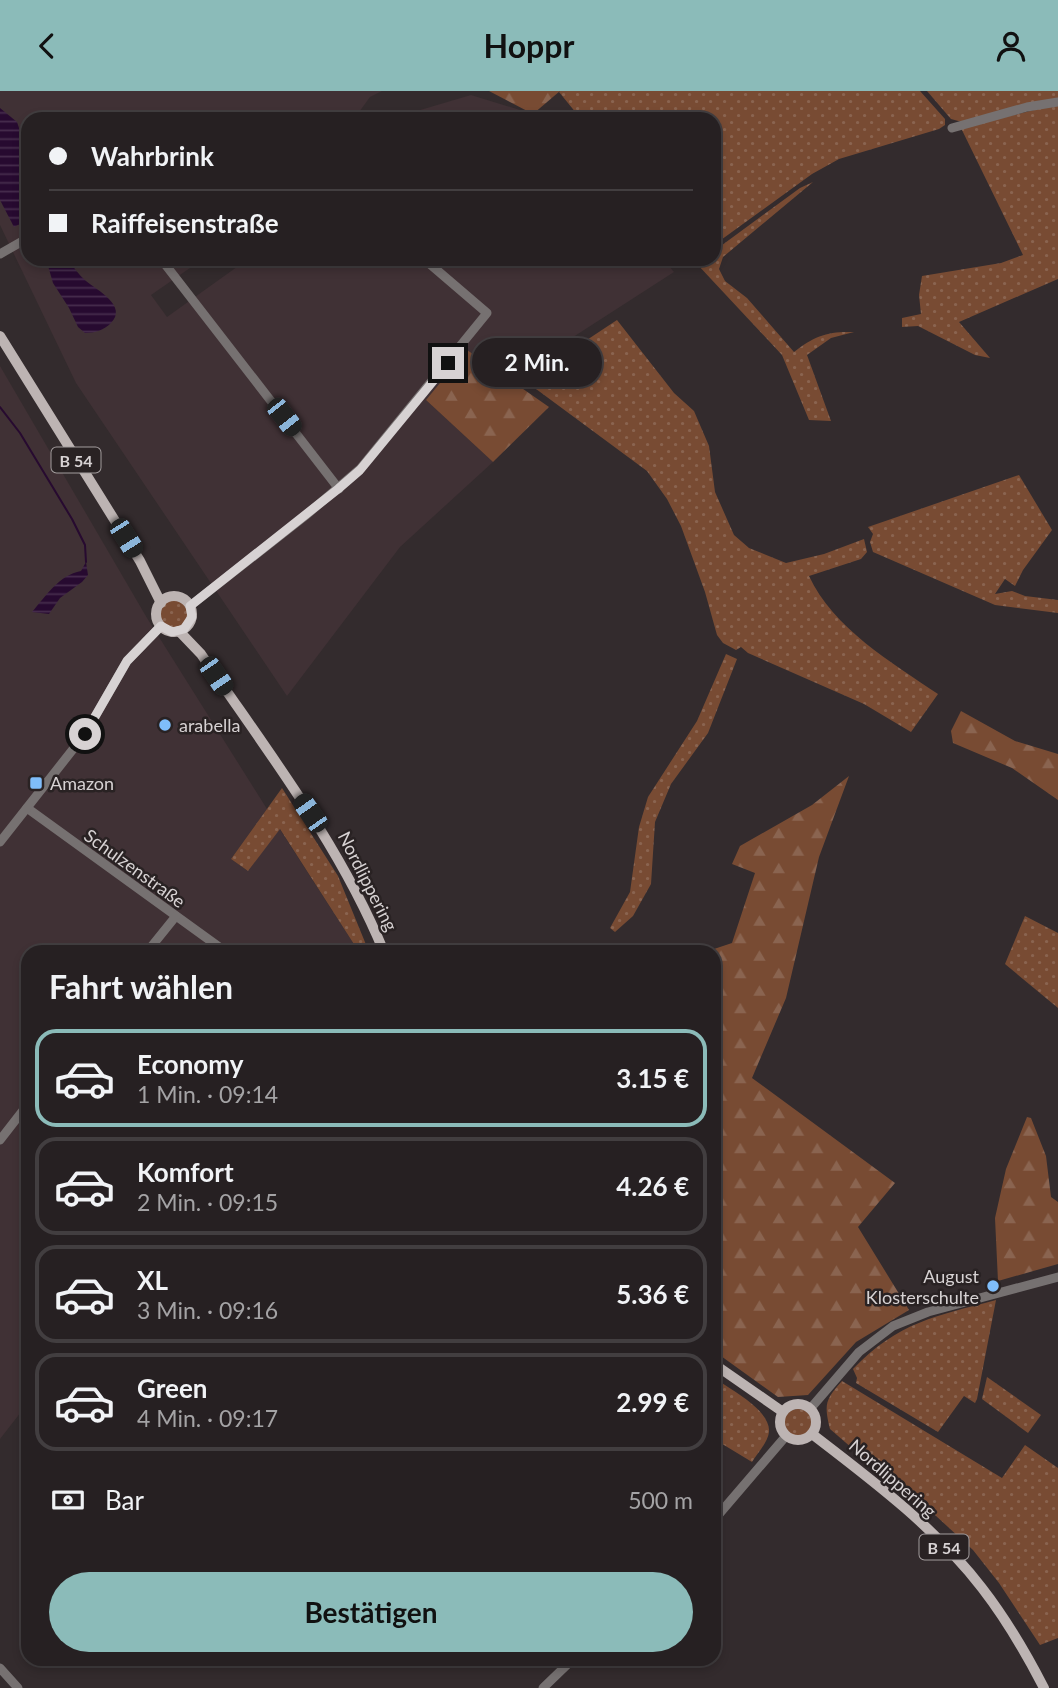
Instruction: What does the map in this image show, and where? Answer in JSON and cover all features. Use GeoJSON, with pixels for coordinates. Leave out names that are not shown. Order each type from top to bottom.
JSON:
{"type":"FeatureCollection","features":[{"type":"Feature","properties":{"kind":"main road","name":"B 54"},"geometry":{"type":"LineString","coordinates":[[0,336],[165,600]]}},
{"type":"Feature","properties":{"kind":"main road"},"geometry":{"type":"LineString","coordinates":[[183,598],[190,606],[192,613],[184,628],[168,631],[161,626],[157,616],[165,600],[183,598]]}},
{"type":"Feature","properties":{"kind":"main road","name":"Nordlippering"},"geometry":{"type":"LineString","coordinates":[[184,628],[338,856],[381,945]]}},
{"type":"Feature","properties":{"kind":"main road"},"geometry":{"type":"LineString","coordinates":[[721,1369],[783,1412]]}},
{"type":"Feature","properties":{"kind":"main road"},"geometry":{"type":"LineString","coordinates":[[794,1405],[803,1405],[810,1409],[816,1421],[812,1434],[797,1441],[786,1436],[779,1425],[783,1412],[794,1405]]}},
{"type":"Feature","properties":{"kind":"main road","name":"Nordlippering"},"geometry":{"type":"LineString","coordinates":[[812,1434],[908,1511],[963,1567],[1006,1622],[1044,1688]]}},
{"type":"Feature","properties":{"kind":"street"},"geometry":{"type":"LineString","coordinates":[[952,128],[1027,107],[1058,102]]}},
{"type":"Feature","properties":{"kind":"street"},"geometry":{"type":"LineString","coordinates":[[0,254],[21,242]]}},
{"type":"Feature","properties":{"kind":"street"},"geometry":{"type":"LineString","coordinates":[[167,266],[338,489]]}},
{"type":"Feature","properties":{"kind":"street"},"geometry":{"type":"LineString","coordinates":[[190,606],[360,470],[487,313],[433,266]]}},
{"type":"Feature","properties":{"kind":"street"},"geometry":{"type":"LineString","coordinates":[[0,842],[85,734],[127,661],[161,626]]}},
{"type":"Feature","properties":{"kind":"street","name":"Schulzenstraße"},"geometry":{"type":"LineString","coordinates":[[27,808],[216,945]]}},
{"type":"Feature","properties":{"kind":"street"},"geometry":{"type":"LineString","coordinates":[[153,945],[176,916]]}},
{"type":"Feature","properties":{"kind":"street"},"geometry":{"type":"LineString","coordinates":[[0,1140],[21,1113]]}},
{"type":"Feature","properties":{"kind":"street"},"geometry":{"type":"LineString","coordinates":[[810,1409],[859,1352],[893,1326],[928,1311],[1058,1277]]}},
{"type":"Feature","properties":{"kind":"street"},"geometry":{"type":"LineString","coordinates":[[721,1512],[786,1436]]}},
{"type":"Feature","properties":{"kind":"street"},"geometry":{"type":"LineString","coordinates":[[543,1688],[566,1666]]}},
{"type":"Feature","properties":{"kind":"street"},"geometry":{"type":"LineString","coordinates":[[0,1668],[18,1688]]}},
{"type":"Feature","properties":{"kind":"shaded area"},"geometry":{"type":"Polygon","coordinates":[[[0,91],[382,91],[370,97],[359,112],[21,112],[21,266],[193,266],[151,295],[167,317],[238,266],[669,266],[674,272],[508,379],[467,351],[426,400],[493,462],[400,547],[287,696],[76,383],[0,225],[0,91]]]}},
{"type":"Feature","properties":{"kind":"shaded area"},"geometry":{"type":"Polygon","coordinates":[[[471,95],[526,112],[414,112],[471,95]]]}},
{"type":"Feature","properties":{"kind":"shaded area"},"geometry":{"type":"Polygon","coordinates":[[[0,108],[17,122],[21,134],[21,224],[14,227],[0,200],[0,108]]]}},
{"type":"Feature","properties":{"kind":"shaded area"},"geometry":{"type":"Polygon","coordinates":[[[48,266],[73,266],[83,279],[109,299],[116,311],[115,317],[102,329],[85,333],[78,327],[53,283],[48,266]]]}},
{"type":"Feature","properties":{"kind":"shaded area"},"geometry":{"type":"Polygon","coordinates":[[[0,366],[147,618],[267,809],[231,859],[248,871],[279,828],[354,945],[21,945],[21,1412],[0,1439],[0,366]]]}},
{"type":"Feature","properties":{"kind":"shaded area"},"geometry":{"type":"Polygon","coordinates":[[[86,562],[88,575],[60,598],[49,614],[32,612],[54,587],[66,577],[81,571],[86,562]]]}},
{"type":"Feature","properties":{"kind":"green space"},"geometry":{"type":"Polygon","coordinates":[[[489,91],[560,91],[535,112],[529,112],[489,91]]]}},
{"type":"Feature","properties":{"kind":"green space"},"geometry":{"type":"Polygon","coordinates":[[[920,91],[945,119],[945,125],[839,159],[812,174],[721,240],[721,112],[575,112],[559,92],[920,91]]]}},
{"type":"Feature","properties":{"kind":"green space"},"geometry":{"type":"Polygon","coordinates":[[[927,91],[1058,91],[1058,99],[962,122],[951,119],[927,91]]]}},
{"type":"Feature","properties":{"kind":"green space"},"geometry":{"type":"Polygon","coordinates":[[[1058,104],[1058,279],[959,322],[990,358],[975,355],[918,326],[902,327],[902,318],[921,314],[919,295],[922,276],[1001,263],[1023,255],[961,128],[1058,104]]]}},
{"type":"Feature","properties":{"kind":"green space"},"geometry":{"type":"Polygon","coordinates":[[[813,182],[723,257],[721,263],[721,246],[800,188],[813,182]]]}},
{"type":"Feature","properties":{"kind":"green space"},"geometry":{"type":"Polygon","coordinates":[[[699,266],[720,266],[725,281],[747,298],[794,352],[822,336],[836,332],[854,332],[831,338],[807,355],[831,421],[809,420],[782,355],[699,266]]]}},
{"type":"Feature","properties":{"kind":"green space"},"geometry":{"type":"Polygon","coordinates":[[[617,320],[674,393],[694,411],[709,446],[715,492],[734,535],[749,548],[786,563],[824,554],[864,539],[867,552],[861,559],[809,576],[820,595],[848,628],[883,657],[938,694],[911,732],[864,704],[748,653],[741,647],[736,650],[723,643],[717,635],[681,526],[667,499],[647,471],[528,381],[617,320]]]}},
{"type":"Feature","properties":{"kind":"green space"},"geometry":{"type":"Polygon","coordinates":[[[467,350],[549,407],[493,462],[426,400],[467,350]]]}},
{"type":"Feature","properties":{"kind":"green space"},"geometry":{"type":"Polygon","coordinates":[[[1019,475],[1052,530],[1023,570],[1015,586],[1005,579],[995,594],[1012,591],[1025,596],[1058,600],[1058,613],[995,605],[873,552],[870,542],[873,534],[868,527],[1019,475]]]}},
{"type":"Feature","properties":{"kind":"green space"},"geometry":{"type":"Polygon","coordinates":[[[174,600],[184,604],[188,614],[184,624],[174,628],[164,624],[160,614],[164,604],[174,600]]]}},
{"type":"Feature","properties":{"kind":"green space"},"geometry":{"type":"Polygon","coordinates":[[[726,654],[737,659],[708,733],[671,784],[655,822],[651,884],[633,916],[615,932],[610,928],[630,892],[639,827],[648,797],[697,721],[726,654]]]}},
{"type":"Feature","properties":{"kind":"green space"},"geometry":{"type":"Polygon","coordinates":[[[961,711],[1015,741],[1058,754],[1058,800],[1012,768],[953,743],[951,731],[961,711]]]}},
{"type":"Feature","properties":{"kind":"green space"},"geometry":{"type":"Polygon","coordinates":[[[849,776],[819,857],[786,998],[752,1078],[895,1183],[858,1227],[909,1310],[856,1342],[808,1395],[778,1397],[721,1356],[721,947],[732,943],[755,873],[732,864],[740,846],[812,805],[849,776]]]}},
{"type":"Feature","properties":{"kind":"green space"},"geometry":{"type":"Polygon","coordinates":[[[282,788],[338,876],[366,945],[355,945],[280,829],[248,871],[231,859],[282,788]]]}},
{"type":"Feature","properties":{"kind":"green space"},"geometry":{"type":"Polygon","coordinates":[[[1025,916],[1058,933],[1058,1008],[1005,964],[1025,916]]]}},
{"type":"Feature","properties":{"kind":"green space"},"geometry":{"type":"Polygon","coordinates":[[[1027,1117],[1031,1118],[1046,1156],[1051,1197],[1058,1202],[1058,1264],[998,1281],[995,1218],[1006,1169],[1027,1117]]]}},
{"type":"Feature","properties":{"kind":"green space"},"geometry":{"type":"Polygon","coordinates":[[[996,1300],[977,1399],[975,1403],[964,1396],[938,1432],[856,1383],[853,1369],[870,1353],[902,1331],[936,1316],[996,1300]]]}},
{"type":"Feature","properties":{"kind":"green space"},"geometry":{"type":"Polygon","coordinates":[[[987,1377],[1041,1415],[1028,1433],[982,1399],[987,1377]]]}},
{"type":"Feature","properties":{"kind":"green space"},"geometry":{"type":"Polygon","coordinates":[[[842,1381],[1002,1478],[1025,1445],[1058,1468],[1058,1638],[1040,1645],[999,1583],[973,1550],[935,1515],[929,1515],[830,1429],[827,1403],[842,1381]]]}},
{"type":"Feature","properties":{"kind":"green space"},"geometry":{"type":"Polygon","coordinates":[[[721,1383],[757,1408],[768,1424],[767,1440],[752,1462],[721,1443],[721,1383]]]}},
{"type":"Feature","properties":{"kind":"green space"},"geometry":{"type":"Polygon","coordinates":[[[798,1409],[808,1413],[812,1423],[808,1433],[798,1437],[788,1433],[784,1423],[788,1413],[798,1409]]]}},
{"type":"Feature","properties":{"kind":"waterway"},"geometry":{"type":"LineString","coordinates":[[0,407],[20,433],[72,519],[85,545],[86,562]]}},
{"type":"Feature","properties":{"kind":"place","name":"arabella"},"geometry":{"type":"Point","coordinates":[165,725]}},
{"type":"Feature","properties":{"kind":"place","name":"Amazon"},"geometry":{"type":"Point","coordinates":[36,783]}},
{"type":"Feature","properties":{"kind":"place","name":"August Klosterschulte"},"geometry":{"type":"Point","coordinates":[993,1286]}},
{"type":"Feature","properties":{"kind":"route"},"geometry":{"type":"LineString","coordinates":[[85,734],[98,715],[115,680],[137,650],[161,626],[172,632],[184,629],[192,617],[190,606],[360,470],[448,363]]}}]}
